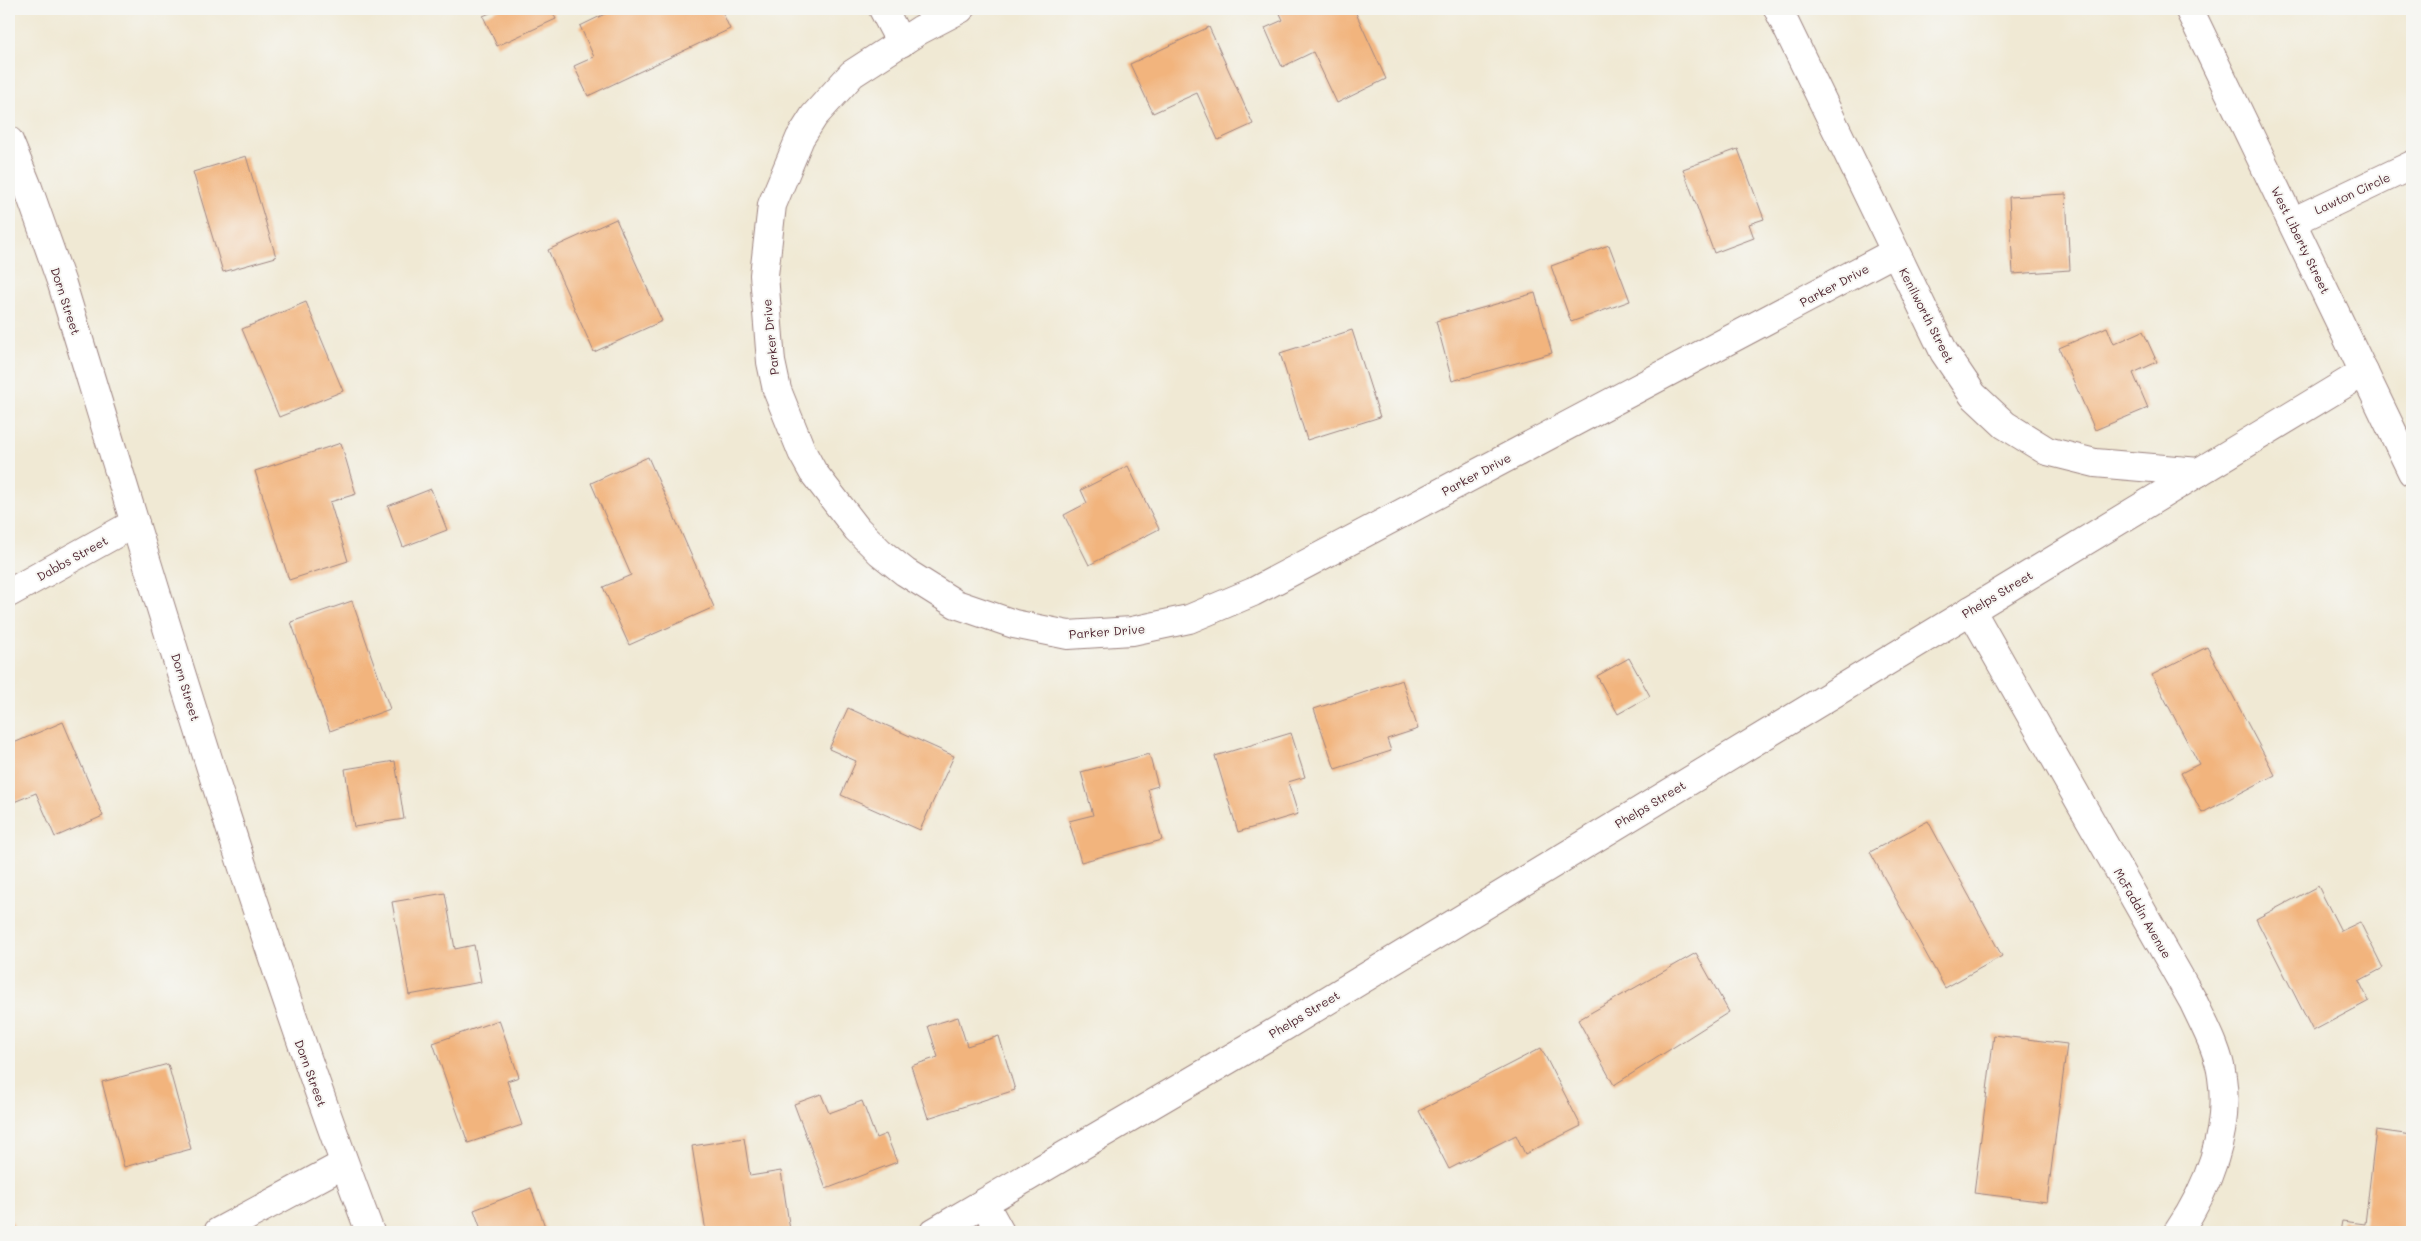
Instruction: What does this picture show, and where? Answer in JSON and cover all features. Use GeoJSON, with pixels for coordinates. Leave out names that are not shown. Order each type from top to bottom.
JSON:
{"type":"FeatureCollection","features":[{"type":"Feature","properties":{"kind":"street"},"geometry":{"type":"LineString","coordinates":[[883,9],[901,43]]}},
{"type":"Feature","properties":{"kind":"street","name":"Parker Drive"},"geometry":{"type":"LineString","coordinates":[[960,9],[852,74],[814,116],[800,138],[772,204],[764,275],[776,390],[802,452],[813,472],[857,529],[880,552],[905,572],[956,604],[1014,624],[1068,635],[1132,631],[1189,619],[1253,592],[1895,252]]}},
{"type":"Feature","properties":{"kind":"street","name":"Kenilworth Street"},"geometry":{"type":"LineString","coordinates":[[1778,9],[1944,352],[1973,395],[2005,425],[2047,451],[2096,463],[2199,472]]}},
{"type":"Feature","properties":{"kind":"street","name":"West Liberty Street"},"geometry":{"type":"LineString","coordinates":[[2189,9],[2412,472]]}},
{"type":"Feature","properties":{"kind":"street","name":"Dorn Street"},"geometry":{"type":"LineString","coordinates":[[9,141],[27,185],[62,284],[253,903],[344,1164],[370,1232]]}},
{"type":"Feature","properties":{"kind":"street","name":"Lawton Circle"},"geometry":{"type":"LineString","coordinates":[[2292,222],[2412,165]]}},
{"type":"Feature","properties":{"kind":"street","name":"Phelps Street"},"geometry":{"type":"LineString","coordinates":[[934,1232],[1267,1037],[2364,372]]}},
{"type":"Feature","properties":{"kind":"street","name":"Dabbs Street"},"geometry":{"type":"LineString","coordinates":[[9,592],[135,523]]}},
{"type":"Feature","properties":{"kind":"street","name":"McFaddin Avenue"},"geometry":{"type":"LineString","coordinates":[[1970,610],[2193,1001],[2214,1049],[2222,1077],[2222,1126],[2209,1178],[2178,1232]]}},
{"type":"Feature","properties":{"kind":"street"},"geometry":{"type":"LineString","coordinates":[[218,1232],[344,1164]]}},
{"type":"Feature","properties":{"kind":"street"},"geometry":{"type":"LineString","coordinates":[[984,1203],[1000,1232]]}},
{"type":"Feature","properties":{"kind":"building"},"geometry":{"type":"Polygon","coordinates":[[[499,9],[551,9],[556,19],[497,46],[483,16],[499,9]]]}},
{"type":"Feature","properties":{"kind":"building"},"geometry":{"type":"Polygon","coordinates":[[[615,9],[721,9],[730,29],[588,96],[574,66],[594,57],[580,26],[615,9]]]}},
{"type":"Feature","properties":{"kind":"building"},"geometry":{"type":"Polygon","coordinates":[[[1278,9],[1354,9],[1386,79],[1337,103],[1313,52],[1282,67],[1265,28],[1283,20],[1278,9]]]}},
{"type":"Feature","properties":{"kind":"building"},"geometry":{"type":"Polygon","coordinates":[[[1209,27],[1253,124],[1218,140],[1197,93],[1153,113],[1130,64],[1209,27]]]}},
{"type":"Feature","properties":{"kind":"building"},"geometry":{"type":"Polygon","coordinates":[[[1738,149],[1764,219],[1749,224],[1754,238],[1714,253],[1683,169],[1738,149]]]}},
{"type":"Feature","properties":{"kind":"building"},"geometry":{"type":"Polygon","coordinates":[[[246,156],[276,257],[223,272],[193,172],[246,156]]]}},
{"type":"Feature","properties":{"kind":"building"},"geometry":{"type":"Polygon","coordinates":[[[2066,194],[2070,270],[2013,274],[2009,197],[2066,194]]]}},
{"type":"Feature","properties":{"kind":"building"},"geometry":{"type":"Polygon","coordinates":[[[616,219],[662,321],[594,352],[548,250],[616,219]]]}},
{"type":"Feature","properties":{"kind":"building"},"geometry":{"type":"Polygon","coordinates":[[[1609,245],[1630,301],[1571,322],[1551,266],[1609,245]]]}},
{"type":"Feature","properties":{"kind":"building"},"geometry":{"type":"Polygon","coordinates":[[[1535,293],[1552,353],[1452,381],[1436,321],[1535,293]]]}},
{"type":"Feature","properties":{"kind":"building"},"geometry":{"type":"Polygon","coordinates":[[[306,302],[343,391],[279,417],[242,329],[306,302]]]}},
{"type":"Feature","properties":{"kind":"building"},"geometry":{"type":"Polygon","coordinates":[[[2107,327],[2114,344],[2143,331],[2157,362],[2133,373],[2148,408],[2095,430],[2059,348],[2107,327]]]}},
{"type":"Feature","properties":{"kind":"building"},"geometry":{"type":"Polygon","coordinates":[[[1352,330],[1380,417],[1307,440],[1280,353],[1352,330]]]}},
{"type":"Feature","properties":{"kind":"building"},"geometry":{"type":"Polygon","coordinates":[[[341,443],[356,494],[330,502],[348,561],[289,580],[255,471],[341,443]]]}},
{"type":"Feature","properties":{"kind":"building"},"geometry":{"type":"Polygon","coordinates":[[[648,457],[714,607],[629,645],[603,587],[631,575],[591,483],[648,457]]]}},
{"type":"Feature","properties":{"kind":"building"},"geometry":{"type":"Polygon","coordinates":[[[1128,466],[1159,529],[1089,565],[1064,515],[1087,503],[1081,490],[1128,466]]]}},
{"type":"Feature","properties":{"kind":"building"},"geometry":{"type":"Polygon","coordinates":[[[431,489],[447,530],[403,547],[388,506],[431,489]]]}},
{"type":"Feature","properties":{"kind":"building"},"geometry":{"type":"Polygon","coordinates":[[[352,601],[390,709],[330,731],[291,622],[352,601]]]}},
{"type":"Feature","properties":{"kind":"building"},"geometry":{"type":"Polygon","coordinates":[[[2207,647],[2275,775],[2202,813],[2181,773],[2199,764],[2152,675],[2207,647]]]}},
{"type":"Feature","properties":{"kind":"building"},"geometry":{"type":"Polygon","coordinates":[[[1629,658],[1650,696],[1618,714],[1597,676],[1629,658]]]}},
{"type":"Feature","properties":{"kind":"building"},"geometry":{"type":"Polygon","coordinates":[[[1402,680],[1418,729],[1387,739],[1391,751],[1335,769],[1314,709],[1402,680]]]}},
{"type":"Feature","properties":{"kind":"building"},"geometry":{"type":"Polygon","coordinates":[[[848,708],[954,756],[920,830],[841,795],[856,761],[829,749],[848,708]]]}},
{"type":"Feature","properties":{"kind":"building"},"geometry":{"type":"Polygon","coordinates":[[[63,722],[103,816],[55,837],[36,793],[9,804],[9,745],[63,722]]]}},
{"type":"Feature","properties":{"kind":"building"},"geometry":{"type":"Polygon","coordinates":[[[1291,733],[1305,777],[1288,782],[1298,814],[1238,832],[1215,756],[1291,733]]]}},
{"type":"Feature","properties":{"kind":"building"},"geometry":{"type":"Polygon","coordinates":[[[1149,754],[1158,786],[1148,789],[1162,840],[1081,862],[1069,821],[1093,815],[1081,772],[1149,754]]]}},
{"type":"Feature","properties":{"kind":"building"},"geometry":{"type":"Polygon","coordinates":[[[395,761],[404,819],[354,827],[345,769],[395,761]]]}},
{"type":"Feature","properties":{"kind":"building"},"geometry":{"type":"Polygon","coordinates":[[[1928,821],[2002,956],[1945,988],[1870,852],[1928,821]]]}},
{"type":"Feature","properties":{"kind":"building"},"geometry":{"type":"Polygon","coordinates":[[[2318,886],[2341,931],[2360,922],[2383,968],[2359,981],[2369,1001],[2313,1031],[2256,919],[2318,886]]]}},
{"type":"Feature","properties":{"kind":"building"},"geometry":{"type":"Polygon","coordinates":[[[445,893],[455,949],[474,945],[481,982],[409,995],[392,902],[445,893]]]}},
{"type":"Feature","properties":{"kind":"building"},"geometry":{"type":"Polygon","coordinates":[[[1696,953],[1729,1012],[1614,1085],[1578,1020],[1696,953]]]}},
{"type":"Feature","properties":{"kind":"building"},"geometry":{"type":"Polygon","coordinates":[[[958,1017],[967,1046],[999,1036],[1015,1090],[928,1118],[911,1066],[938,1057],[928,1026],[958,1017]]]}},
{"type":"Feature","properties":{"kind":"building"},"geometry":{"type":"Polygon","coordinates":[[[499,1020],[519,1077],[507,1081],[522,1125],[468,1143],[433,1043],[499,1020]]]}},
{"type":"Feature","properties":{"kind":"building"},"geometry":{"type":"Polygon","coordinates":[[[1994,1035],[2067,1044],[2047,1202],[1974,1193],[1994,1035]]]}},
{"type":"Feature","properties":{"kind":"building"},"geometry":{"type":"Polygon","coordinates":[[[1541,1048],[1581,1126],[1525,1154],[1516,1135],[1449,1169],[1419,1111],[1541,1048]]]}},
{"type":"Feature","properties":{"kind":"building"},"geometry":{"type":"Polygon","coordinates":[[[168,1064],[191,1149],[124,1167],[102,1082],[168,1064]]]}},
{"type":"Feature","properties":{"kind":"building"},"geometry":{"type":"Polygon","coordinates":[[[821,1094],[829,1113],[862,1101],[876,1138],[886,1134],[897,1162],[826,1189],[794,1104],[821,1094]]]}},
{"type":"Feature","properties":{"kind":"building"},"geometry":{"type":"Polygon","coordinates":[[[2376,1130],[2412,1135],[2412,1232],[2340,1232],[2342,1221],[2365,1224],[2376,1130]]]}},
{"type":"Feature","properties":{"kind":"building"},"geometry":{"type":"Polygon","coordinates":[[[744,1138],[750,1176],[781,1171],[790,1230],[777,1232],[706,1232],[692,1146],[744,1138]]]}},
{"type":"Feature","properties":{"kind":"building"},"geometry":{"type":"Polygon","coordinates":[[[531,1188],[547,1232],[482,1232],[474,1210],[531,1188]]]}},
{"type":"Feature","properties":{"kind":"building"},"geometry":{"type":"Polygon","coordinates":[[[12,1221],[16,1232],[9,1232],[9,1222],[12,1221]]]}}]}
